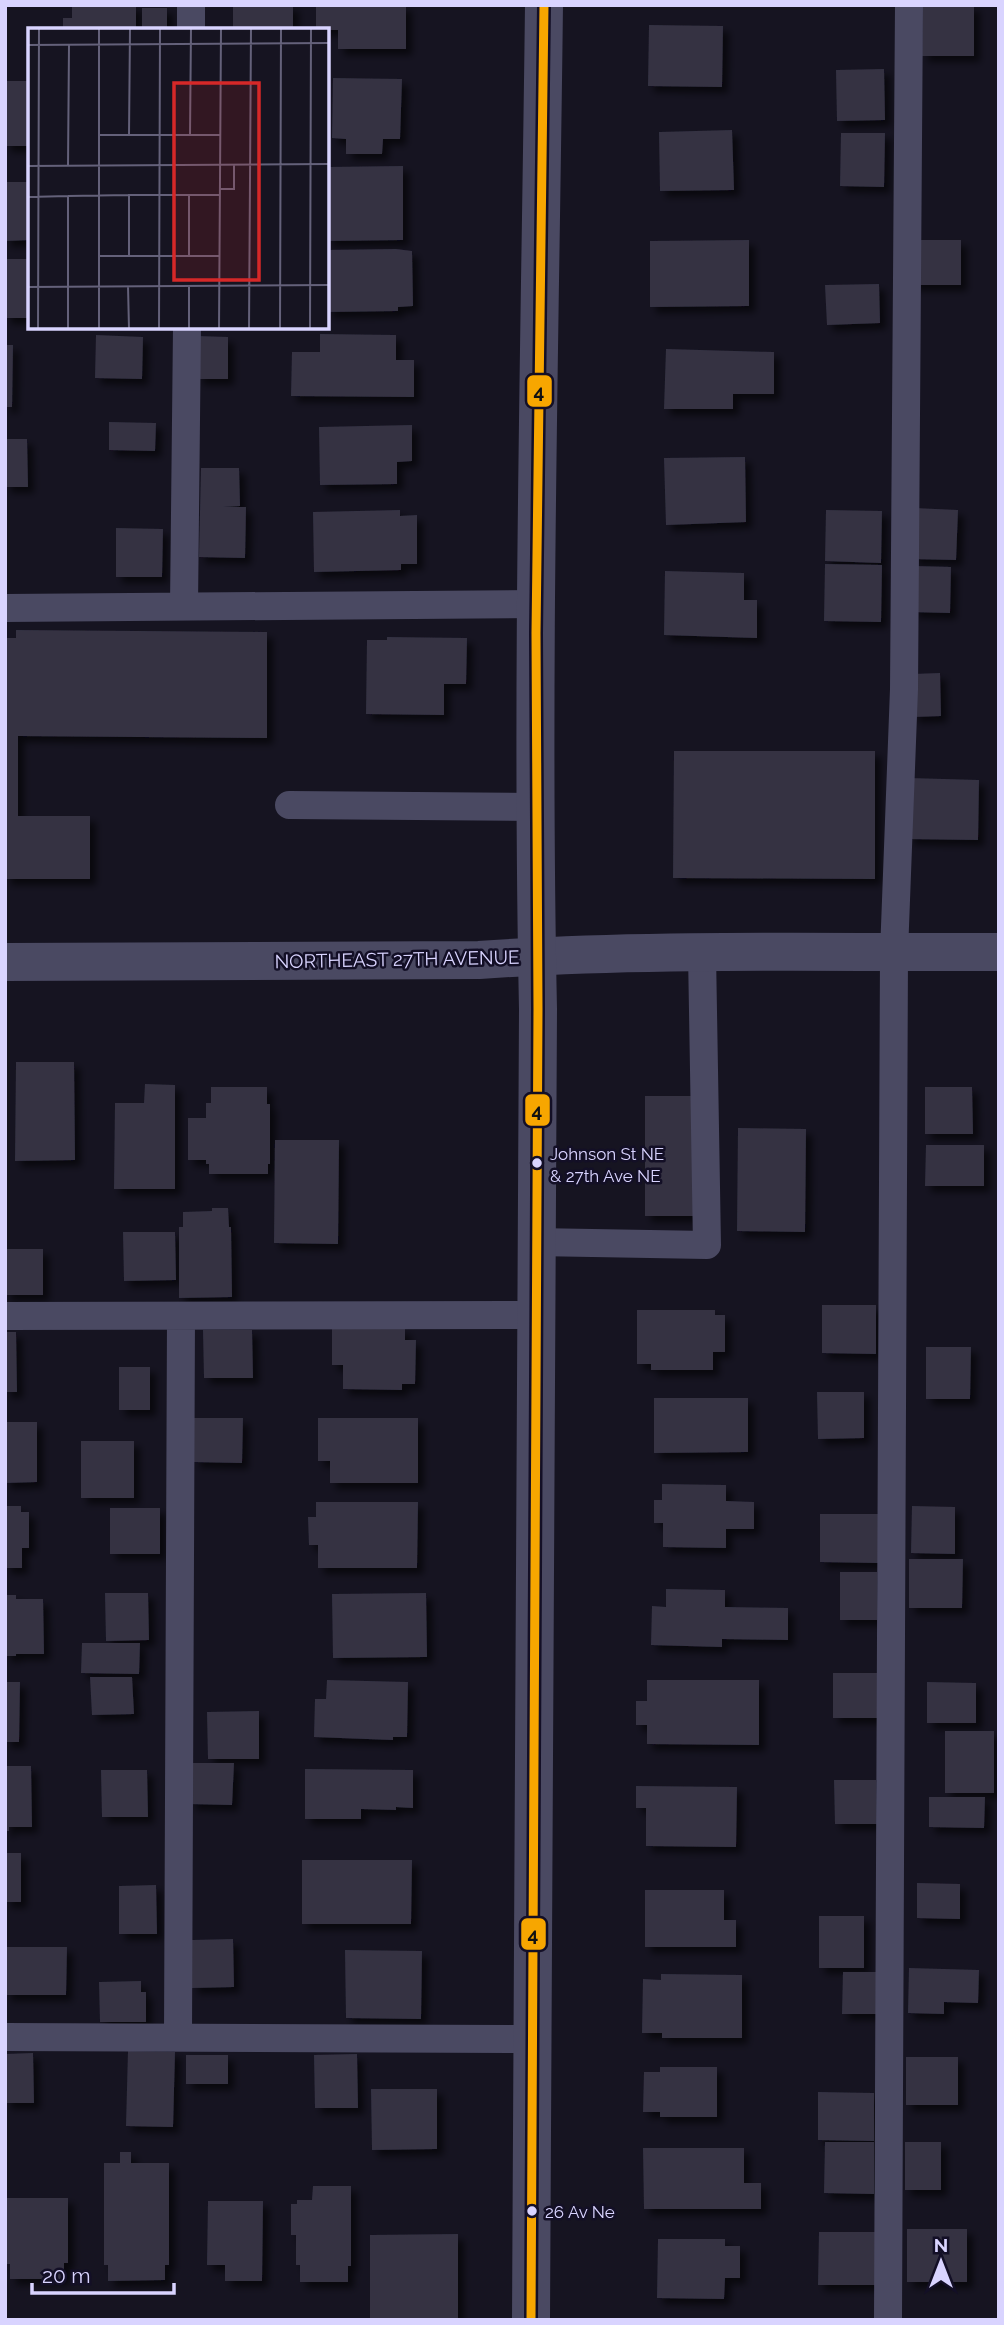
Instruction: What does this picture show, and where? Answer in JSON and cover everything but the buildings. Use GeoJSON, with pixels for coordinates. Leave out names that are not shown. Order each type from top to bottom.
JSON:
{"type":"FeatureCollection","features":[{"type":"Feature","properties":{"kind":"street"},"geometry":{"type":"LineString","coordinates":[[531,2320],[537,604],[544,5]]}},
{"type":"Feature","properties":{"kind":"street","name":"NORTHEAST 27TH AVENUE"},"geometry":{"type":"LineString","coordinates":[[5,962],[479,960],[537,956],[702,953],[999,952]]}},
{"type":"Feature","properties":{"kind":"lane"},"geometry":{"type":"LineString","coordinates":[[191,5],[191,28]]}},
{"type":"Feature","properties":{"kind":"lane"},"geometry":{"type":"LineString","coordinates":[[888,2320],[894,953],[904,689],[909,5]]}},
{"type":"Feature","properties":{"kind":"lane"},"geometry":{"type":"LineString","coordinates":[[184,606],[187,329]]}},
{"type":"Feature","properties":{"kind":"lane"},"geometry":{"type":"LineString","coordinates":[[5,608],[537,604]]}},
{"type":"Feature","properties":{"kind":"lane"},"geometry":{"type":"LineString","coordinates":[[289,805],[537,807]]}},
{"type":"Feature","properties":{"kind":"lane"},"geometry":{"type":"LineString","coordinates":[[535,1242],[707,1245],[702,953]]}},
{"type":"Feature","properties":{"kind":"lane"},"geometry":{"type":"LineString","coordinates":[[5,1316],[535,1315]]}},
{"type":"Feature","properties":{"kind":"lane"},"geometry":{"type":"LineString","coordinates":[[177,2037],[181,1317]]}},
{"type":"Feature","properties":{"kind":"lane"},"geometry":{"type":"LineString","coordinates":[[5,2037],[531,2039]]}},
{"type":"Feature","properties":{"kind":"transit line","name":"4"},"geometry":{"type":"LineString","coordinates":[[531,2320],[538,1009],[536,633],[544,5]]}},
{"type":"Feature","properties":{"kind":"place","name":"Johnson St NE & 27th Ave NE"},"geometry":{"type":"Point","coordinates":[537,1163]}},
{"type":"Feature","properties":{"kind":"place","name":"26 Av Ne"},"geometry":{"type":"Point","coordinates":[532,2211]}}]}
